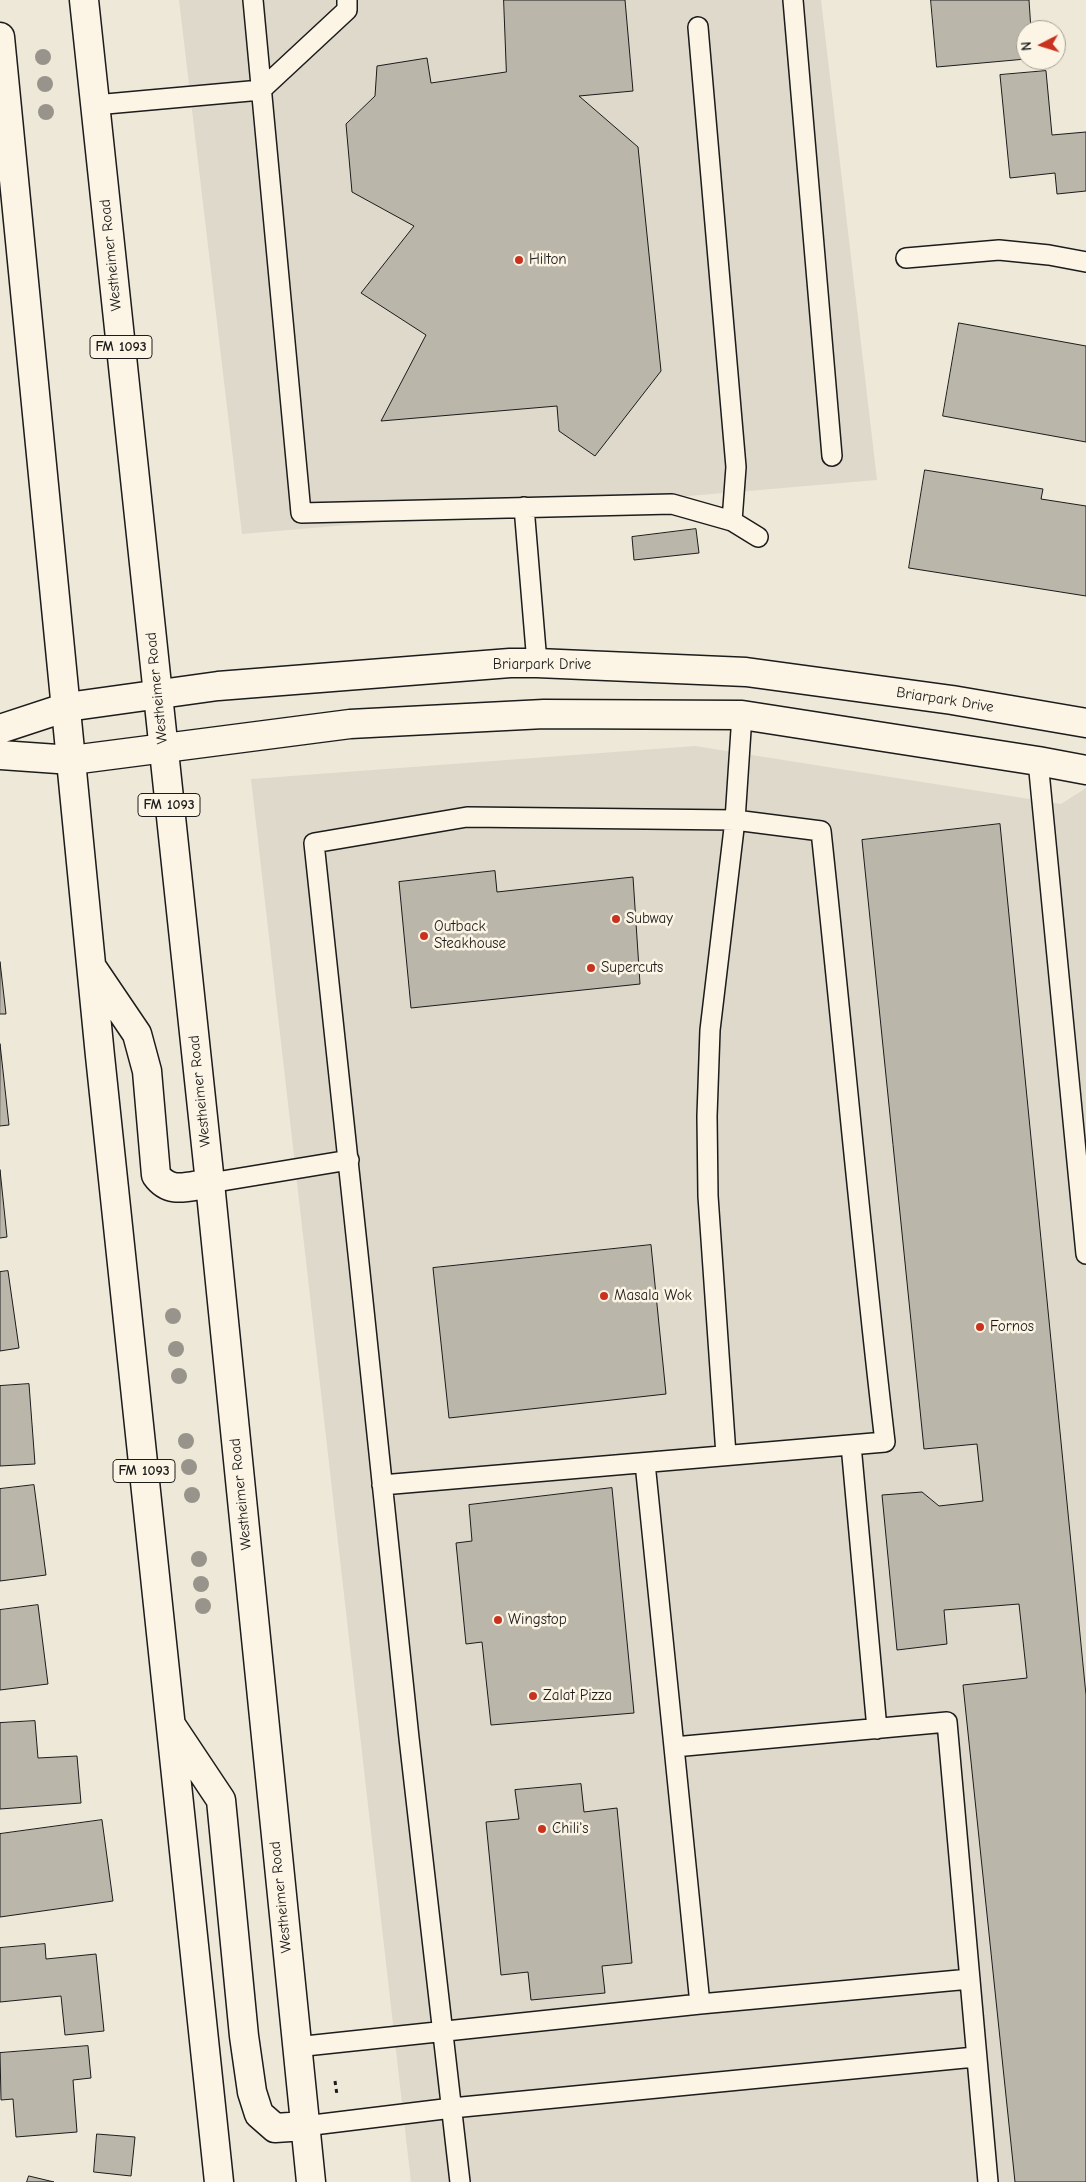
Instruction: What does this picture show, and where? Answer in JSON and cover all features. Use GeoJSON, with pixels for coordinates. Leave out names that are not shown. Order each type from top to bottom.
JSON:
{"type":"FeatureCollection","features":[{"type":"Feature","properties":{"kind":"main road","name":"Westheimer Road"},"geometry":{"type":"LineString","coordinates":[[84,0],[210,1183],[311,2182]]}},
{"type":"Feature","properties":{"kind":"main road","name":"FM 1093"},"geometry":{"type":"LineString","coordinates":[[0,37],[92,968],[219,2182]]}},
{"type":"Feature","properties":{"kind":"main road","name":"Briarpark Drive"},"geometry":{"type":"LineString","coordinates":[[0,729],[67,708],[218,686],[510,663],[746,672],[952,700],[1086,723]]}},
{"type":"Feature","properties":{"kind":"main road"},"geometry":{"type":"LineString","coordinates":[[742,716],[746,672]]}},
{"type":"Feature","properties":{"kind":"main road"},"geometry":{"type":"LineString","coordinates":[[0,755],[72,760],[163,750],[350,724],[544,714],[742,716],[1086,770]]}},
{"type":"Feature","properties":{"kind":"main road"},"geometry":{"type":"LineString","coordinates":[[92,968],[137,1034],[147,1071],[156,1175],[162,1184],[174,1188],[210,1183]]}},
{"type":"Feature","properties":{"kind":"main road"},"geometry":{"type":"LineString","coordinates":[[170,1725],[221,1800],[244,2036],[254,2099],[259,2114],[275,2128],[305,2126]]}},
{"type":"Feature","properties":{"kind":"lane"},"geometry":{"type":"LineString","coordinates":[[253,0],[301,513],[672,504],[732,521],[758,537]]}},
{"type":"Feature","properties":{"kind":"lane"},"geometry":{"type":"LineString","coordinates":[[95,105],[262,90],[348,10],[346,0]]}},
{"type":"Feature","properties":{"kind":"lane"},"geometry":{"type":"LineString","coordinates":[[793,0],[832,456]]}},
{"type":"Feature","properties":{"kind":"lane"},"geometry":{"type":"LineString","coordinates":[[698,27],[736,467],[732,521]]}},
{"type":"Feature","properties":{"kind":"lane"},"geometry":{"type":"LineString","coordinates":[[906,258],[1000,250],[1049,255],[1086,262]]}},
{"type":"Feature","properties":{"kind":"lane"},"geometry":{"type":"LineString","coordinates":[[524,507],[538,663]]}},
{"type":"Feature","properties":{"kind":"lane"},"geometry":{"type":"LineString","coordinates":[[726,1456],[708,1196],[707,1116],[710,1030],[735,820],[742,716]]}},
{"type":"Feature","properties":{"kind":"lane"},"geometry":{"type":"LineString","coordinates":[[1038,761],[1086,1254]]}},
{"type":"Feature","properties":{"kind":"lane"},"geometry":{"type":"LineString","coordinates":[[382,1485],[885,1442],[865,1270],[857,1170],[821,831],[735,820],[467,817],[314,843],[382,1485],[460,2182]]}},
{"type":"Feature","properties":{"kind":"lane"},"geometry":{"type":"LineString","coordinates":[[210,1183],[348,1160]]}},
{"type":"Feature","properties":{"kind":"lane"},"geometry":{"type":"LineString","coordinates":[[850,1445],[876,1729]]}},
{"type":"Feature","properties":{"kind":"lane"},"geometry":{"type":"LineString","coordinates":[[644,1463],[700,2004]]}},
{"type":"Feature","properties":{"kind":"lane"},"geometry":{"type":"LineString","coordinates":[[674,1747],[947,1722],[960,1893],[970,1979],[988,2182]]}},
{"type":"Feature","properties":{"kind":"lane"},"geometry":{"type":"LineString","coordinates":[[296,2047],[700,2004],[970,1979]]}},
{"type":"Feature","properties":{"kind":"lane"},"geometry":{"type":"LineString","coordinates":[[305,2126],[452,2108],[976,2057]]}},
{"type":"Feature","properties":{"kind":"shaded area"},"geometry":{"type":"Polygon","coordinates":[[[179,0],[821,0],[877,480],[242,534],[179,0]]]}},
{"type":"Feature","properties":{"kind":"shaded area"},"geometry":{"type":"Polygon","coordinates":[[[695,746],[1061,804],[1086,788],[1086,2182],[411,2182],[251,779],[695,746]]]}},
{"type":"Feature","properties":{"kind":"building","name":"Hilton"},"geometry":{"type":"Polygon","coordinates":[[[504,0],[625,0],[633,91],[579,96],[638,147],[661,371],[595,456],[559,431],[557,406],[381,421],[426,335],[361,293],[414,226],[352,192],[346,124],[375,96],[377,66],[427,58],[431,83],[506,72],[504,0]]]}},
{"type":"Feature","properties":{"kind":"building"},"geometry":{"type":"Polygon","coordinates":[[[931,0],[1029,0],[1030,20],[1016,20],[1016,60],[937,67],[931,0]]]}},
{"type":"Feature","properties":{"kind":"building"},"geometry":{"type":"Polygon","coordinates":[[[1046,71],[1052,135],[1086,132],[1086,191],[1057,194],[1055,173],[1010,178],[1000,75],[1046,71]]]}},
{"type":"Feature","properties":{"kind":"building"},"geometry":{"type":"Polygon","coordinates":[[[959,323],[1086,346],[1086,442],[943,416],[959,323]]]}},
{"type":"Feature","properties":{"kind":"building"},"geometry":{"type":"Polygon","coordinates":[[[925,470],[1043,489],[1041,499],[1086,506],[1086,596],[909,568],[925,470]]]}},
{"type":"Feature","properties":{"kind":"building"},"geometry":{"type":"Polygon","coordinates":[[[696,529],[699,553],[634,560],[632,537],[696,529]]]}},
{"type":"Feature","properties":{"kind":"building"},"geometry":{"type":"Polygon","coordinates":[[[1000,824],[1086,1695],[1086,2182],[1015,2182],[963,1685],[1027,1678],[1019,1604],[944,1610],[947,1644],[897,1650],[882,1495],[922,1492],[939,1506],[983,1501],[977,1444],[924,1449],[862,840],[1000,824]]]}},
{"type":"Feature","properties":{"kind":"building"},"geometry":{"type":"Polygon","coordinates":[[[495,871],[497,892],[633,877],[640,984],[411,1008],[399,882],[495,871]]]}},
{"type":"Feature","properties":{"kind":"building"},"geometry":{"type":"Polygon","coordinates":[[[0,962],[6,1014],[0,1014],[0,962]]]}},
{"type":"Feature","properties":{"kind":"building"},"geometry":{"type":"Polygon","coordinates":[[[0,1044],[9,1125],[0,1126],[0,1044]]]}},
{"type":"Feature","properties":{"kind":"building"},"geometry":{"type":"Polygon","coordinates":[[[0,1170],[7,1237],[0,1238],[0,1170]]]}},
{"type":"Feature","properties":{"kind":"building"},"geometry":{"type":"Polygon","coordinates":[[[651,1245],[666,1394],[449,1418],[433,1268],[651,1245]]]}},
{"type":"Feature","properties":{"kind":"building"},"geometry":{"type":"Polygon","coordinates":[[[8,1271],[19,1348],[0,1351],[0,1272],[8,1271]]]}},
{"type":"Feature","properties":{"kind":"building"},"geometry":{"type":"Polygon","coordinates":[[[29,1384],[35,1464],[0,1466],[0,1386],[29,1384]]]}},
{"type":"Feature","properties":{"kind":"building"},"geometry":{"type":"Polygon","coordinates":[[[34,1485],[46,1575],[0,1581],[0,1489],[34,1485]]]}},
{"type":"Feature","properties":{"kind":"building"},"geometry":{"type":"Polygon","coordinates":[[[612,1488],[634,1713],[491,1725],[482,1642],[466,1644],[456,1543],[472,1541],[469,1505],[612,1488]]]}},
{"type":"Feature","properties":{"kind":"building"},"geometry":{"type":"Polygon","coordinates":[[[38,1605],[48,1684],[0,1690],[0,1610],[38,1605]]]}},
{"type":"Feature","properties":{"kind":"building"},"geometry":{"type":"Polygon","coordinates":[[[35,1721],[38,1758],[77,1756],[81,1803],[0,1809],[0,1723],[35,1721]]]}},
{"type":"Feature","properties":{"kind":"building"},"geometry":{"type":"Polygon","coordinates":[[[581,1784],[584,1812],[617,1808],[632,1963],[602,1966],[605,1993],[531,2000],[528,1972],[501,1975],[486,1822],[519,1819],[515,1790],[581,1784]]]}},
{"type":"Feature","properties":{"kind":"building"},"geometry":{"type":"Polygon","coordinates":[[[102,1820],[113,1901],[0,1917],[0,1834],[102,1820]]]}},
{"type":"Feature","properties":{"kind":"building"},"geometry":{"type":"Polygon","coordinates":[[[45,1944],[46,1959],[96,1954],[104,2031],[65,2035],[61,1996],[0,2002],[0,1948],[45,1944]]]}},
{"type":"Feature","properties":{"kind":"building"},"geometry":{"type":"Polygon","coordinates":[[[88,2046],[91,2078],[73,2080],[77,2132],[16,2137],[13,2099],[1,2100],[0,2053],[88,2046]]]}},
{"type":"Feature","properties":{"kind":"building"},"geometry":{"type":"Polygon","coordinates":[[[97,2134],[135,2137],[131,2176],[94,2172],[97,2134]]]}},
{"type":"Feature","properties":{"kind":"building"},"geometry":{"type":"Polygon","coordinates":[[[29,2176],[54,2182],[27,2182],[29,2176]]]}},
{"type":"Feature","properties":{"kind":"place","name":"Hilton"},"geometry":{"type":"Point","coordinates":[519,260]}},
{"type":"Feature","properties":{"kind":"place","name":"Subway"},"geometry":{"type":"Point","coordinates":[616,919]}},
{"type":"Feature","properties":{"kind":"place","name":"Outback Steakhouse"},"geometry":{"type":"Point","coordinates":[424,936]}},
{"type":"Feature","properties":{"kind":"place","name":"Supercuts"},"geometry":{"type":"Point","coordinates":[591,968]}},
{"type":"Feature","properties":{"kind":"place","name":"Masala Wok"},"geometry":{"type":"Point","coordinates":[604,1296]}},
{"type":"Feature","properties":{"kind":"place","name":"Fornos"},"geometry":{"type":"Point","coordinates":[980,1327]}},
{"type":"Feature","properties":{"kind":"place","name":"Wingstop"},"geometry":{"type":"Point","coordinates":[498,1620]}},
{"type":"Feature","properties":{"kind":"place","name":"Zalat Pizza"},"geometry":{"type":"Point","coordinates":[533,1696]}},
{"type":"Feature","properties":{"kind":"place","name":"Chili's"},"geometry":{"type":"Point","coordinates":[542,1829]}}]}
